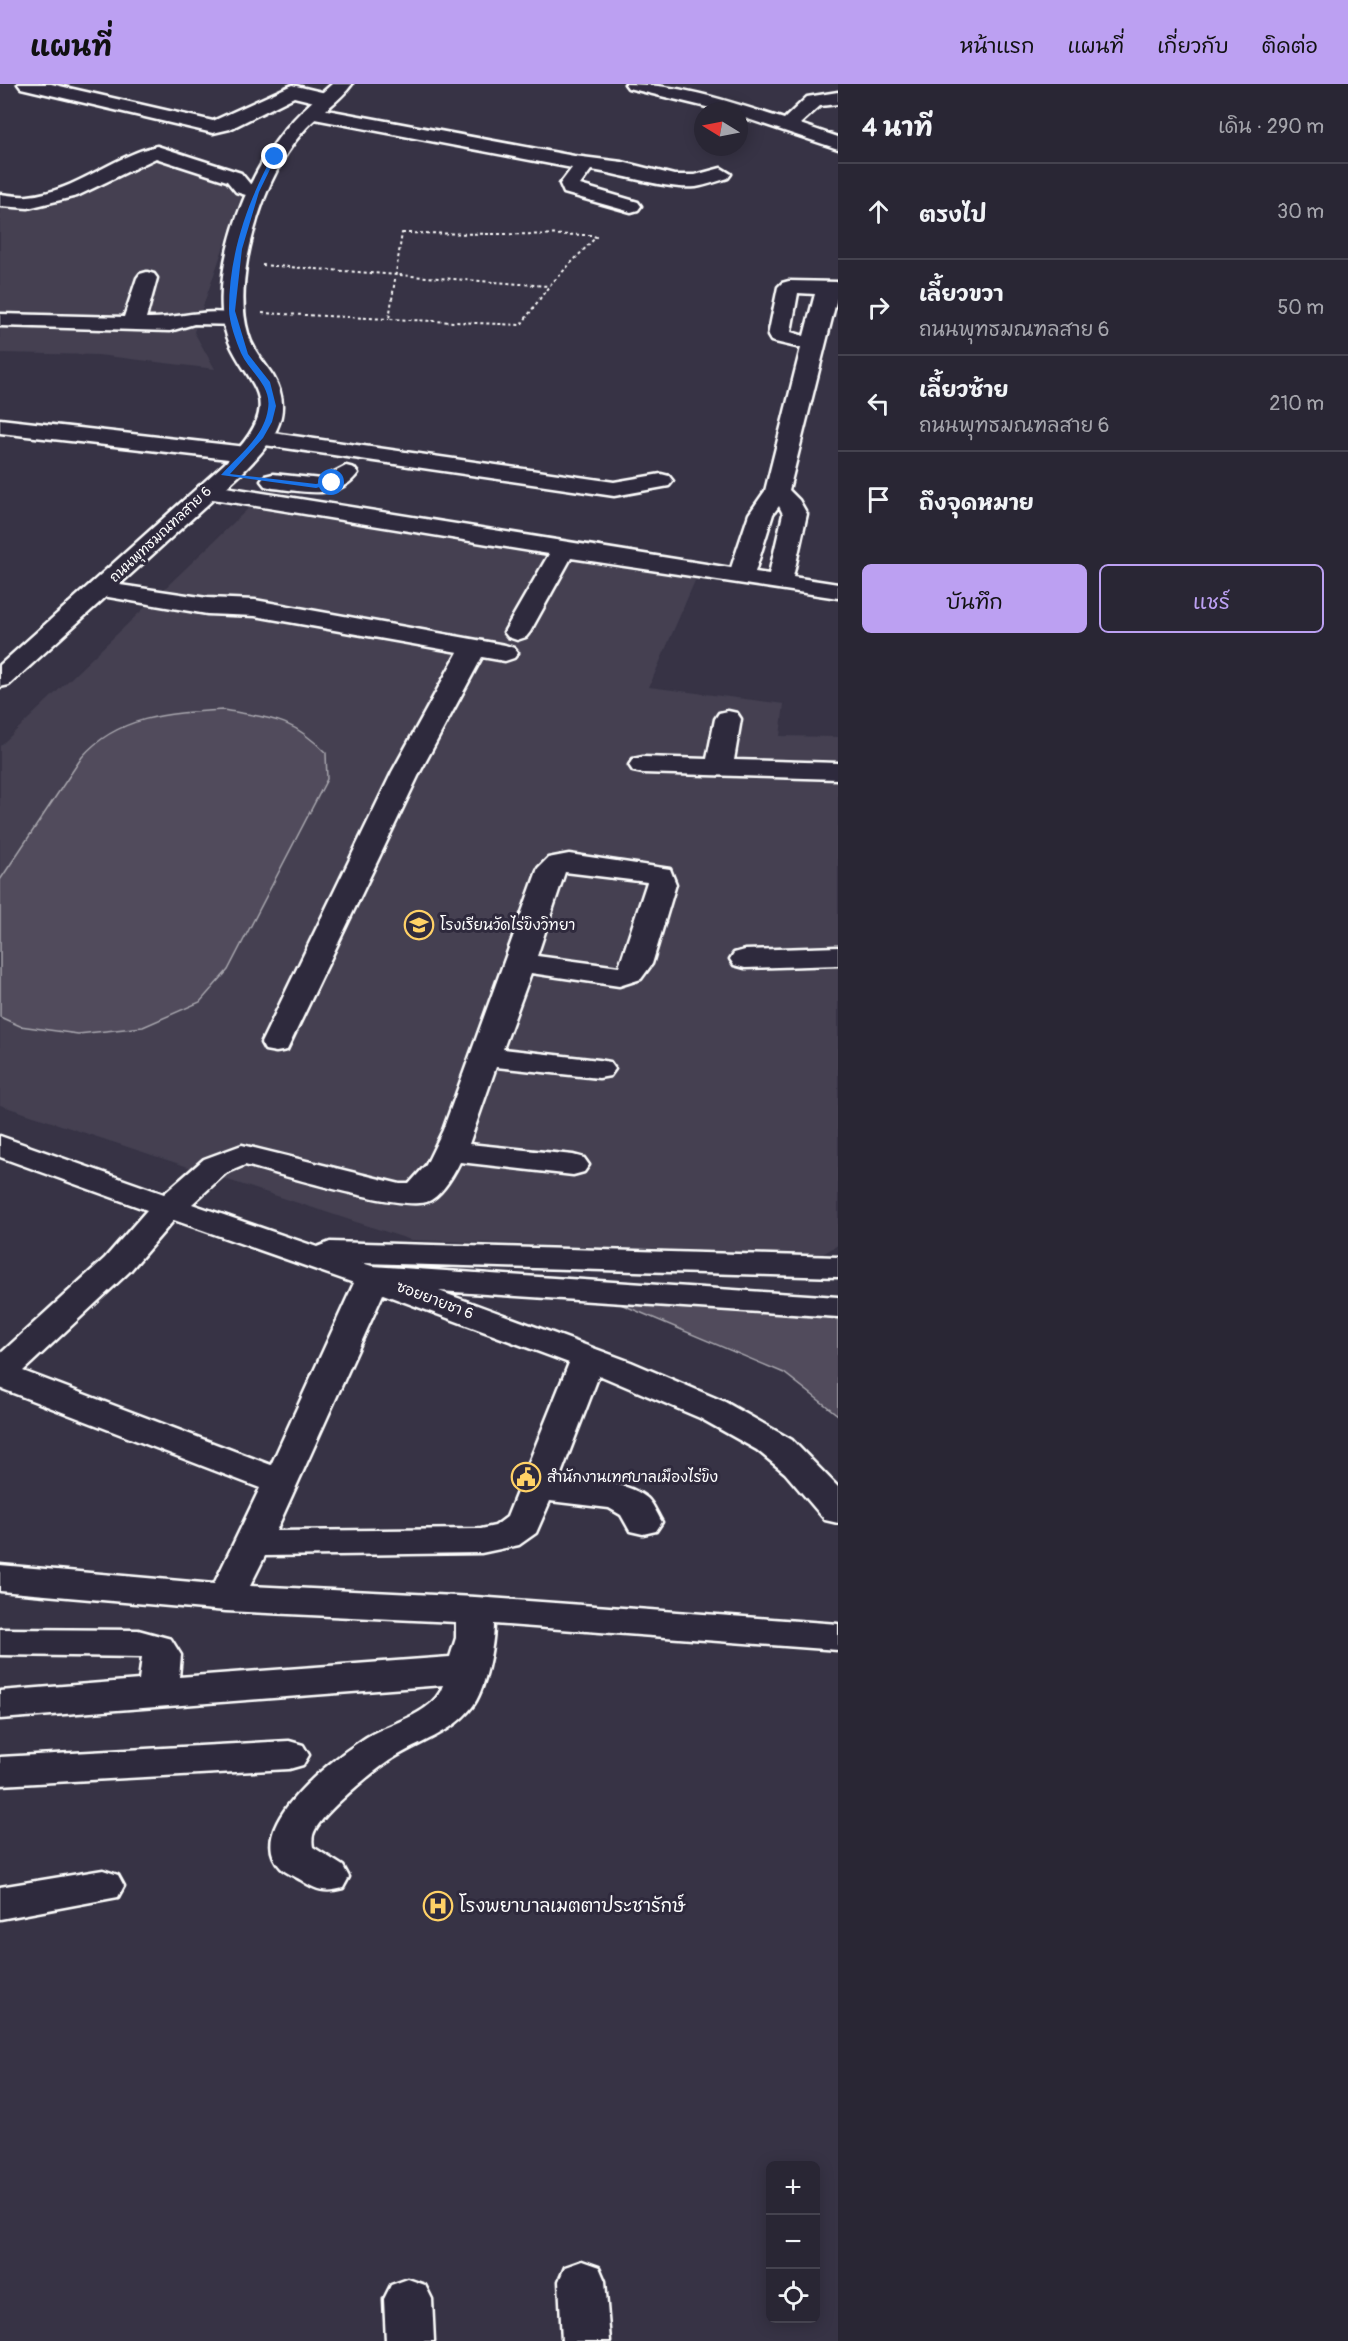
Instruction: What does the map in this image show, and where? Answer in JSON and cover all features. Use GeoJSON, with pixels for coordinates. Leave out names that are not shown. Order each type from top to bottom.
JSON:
{"type":"FeatureCollection","features":[{"type":"Feature","properties":{"kind":"street"},"geometry":{"type":"LineString","coordinates":[[27,84],[213,127],[223,125],[292,91]]}},
{"type":"Feature","properties":{"kind":"street","name":"ถนนพุทธมณฑลสาย 6"},"geometry":{"type":"LineString","coordinates":[[0,679],[216,483],[253,446],[269,422],[272,406],[271,393],[267,382],[245,355],[232,316],[237,264],[260,184],[289,137],[343,84]]}},
{"type":"Feature","properties":{"kind":"street"},"geometry":{"type":"LineString","coordinates":[[634,84],[717,103],[838,143]]}},
{"type":"Feature","properties":{"kind":"street"},"geometry":{"type":"LineString","coordinates":[[265,86],[292,91],[319,107],[581,157],[684,182],[711,179],[721,174]]}},
{"type":"Feature","properties":{"kind":"street"},"geometry":{"type":"LineString","coordinates":[[788,125],[816,100],[838,98]]}},
{"type":"Feature","properties":{"kind":"street"},"geometry":{"type":"LineString","coordinates":[[0,200],[28,201],[70,192],[143,155],[157,152],[234,177],[243,188],[260,184]]}},
{"type":"Feature","properties":{"kind":"street"},"geometry":{"type":"LineString","coordinates":[[581,157],[570,184],[571,189],[632,206]]}},
{"type":"Feature","properties":{"kind":"street"},"geometry":{"type":"LineString","coordinates":[[133,324],[147,278]]}},
{"type":"Feature","properties":{"kind":"street"},"geometry":{"type":"LineString","coordinates":[[741,577],[761,514],[777,491],[813,344],[833,288],[789,287],[779,336],[813,344]]}},
{"type":"Feature","properties":{"kind":"street"},"geometry":{"type":"LineString","coordinates":[[0,320],[170,325],[194,318],[232,316]]}},
{"type":"Feature","properties":{"kind":"street"},"geometry":{"type":"LineString","coordinates":[[0,426],[253,446],[614,489],[661,481]]}},
{"type":"Feature","properties":{"kind":"street"},"geometry":{"type":"LineString","coordinates":[[216,483],[325,486],[346,473]]}},
{"type":"Feature","properties":{"kind":"street"},"geometry":{"type":"LineString","coordinates":[[216,483],[564,549],[838,591]]}},
{"type":"Feature","properties":{"kind":"street"},"geometry":{"type":"LineString","coordinates":[[777,491],[795,514],[779,582]]}},
{"type":"Feature","properties":{"kind":"street"},"geometry":{"type":"LineString","coordinates":[[100,589],[207,606],[255,608],[474,647],[511,643],[564,549]]}},
{"type":"Feature","properties":{"kind":"street"},"geometry":{"type":"LineString","coordinates":[[276,1043],[406,772],[474,647]]}},
{"type":"Feature","properties":{"kind":"street"},"geometry":{"type":"LineString","coordinates":[[719,768],[728,719]]}},
{"type":"Feature","properties":{"kind":"street"},"geometry":{"type":"LineString","coordinates":[[643,765],[838,771]]}},
{"type":"Feature","properties":{"kind":"street"},"geometry":{"type":"LineString","coordinates":[[280,1482],[0,1374],[117,1265],[167,1208],[215,1167],[242,1155],[400,1194],[418,1194],[431,1184],[449,1151],[521,963],[552,868],[558,864],[660,875],[662,884],[637,964],[630,973],[619,977],[521,963]]}},
{"type":"Feature","properties":{"kind":"street"},"geometry":{"type":"LineString","coordinates":[[745,959],[838,956]]}},
{"type":"Feature","properties":{"kind":"street"},"geometry":{"type":"LineString","coordinates":[[485,1056],[599,1069]]}},
{"type":"Feature","properties":{"kind":"street","name":"ซอยยายชา 6"},"geometry":{"type":"LineString","coordinates":[[0,1146],[290,1251],[374,1276],[588,1358],[714,1410],[772,1443],[811,1479],[838,1511]]}},
{"type":"Feature","properties":{"kind":"street"},"geometry":{"type":"LineString","coordinates":[[449,1151],[573,1165]]}},
{"type":"Feature","properties":{"kind":"street"},"geometry":{"type":"LineString","coordinates":[[290,1251],[451,1254],[838,1268]]}},
{"type":"Feature","properties":{"kind":"street"},"geometry":{"type":"LineString","coordinates":[[226,1598],[315,1413],[374,1276],[838,1307]]}},
{"type":"Feature","properties":{"kind":"street"},"geometry":{"type":"LineString","coordinates":[[251,1544],[481,1541],[506,1536],[523,1524],[588,1358]]}},
{"type":"Feature","properties":{"kind":"street"},"geometry":{"type":"LineString","coordinates":[[537,1488],[617,1497],[635,1508],[643,1522]]}},
{"type":"Feature","properties":{"kind":"street"},"geometry":{"type":"LineString","coordinates":[[0,1578],[226,1598],[475,1610],[838,1636]]}},
{"type":"Feature","properties":{"kind":"street"},"geometry":{"type":"LineString","coordinates":[[328,1877],[296,1857],[291,1845],[294,1827],[315,1801],[377,1749],[437,1719],[459,1696],[476,1638],[475,1610]]}},
{"type":"Feature","properties":{"kind":"street"},"geometry":{"type":"LineString","coordinates":[[0,1642],[138,1643],[157,1648],[162,1655],[157,1692]]}},
{"type":"Feature","properties":{"kind":"street"},"geometry":{"type":"LineString","coordinates":[[0,1705],[157,1692],[259,1687],[468,1669]]}},
{"type":"Feature","properties":{"kind":"street"},"geometry":{"type":"LineString","coordinates":[[0,1771],[289,1755]]}},
{"type":"Feature","properties":{"kind":"street"},"geometry":{"type":"LineString","coordinates":[[0,1903],[103,1886]]}},
{"type":"Feature","properties":{"kind":"street"},"geometry":{"type":"LineString","coordinates":[[582,2281],[586,2341]]}},
{"type":"Feature","properties":{"kind":"path"},"geometry":{"type":"LineString","coordinates":[[232,316],[389,319],[521,325],[549,286],[596,237],[591,235],[402,232],[389,319]]}},
{"type":"Feature","properties":{"kind":"path"},"geometry":{"type":"LineString","coordinates":[[237,264],[549,286]]}},
{"type":"Feature","properties":{"kind":"shaded area"},"geometry":{"type":"Polygon","coordinates":[[[156,147],[248,177],[194,332],[215,369],[98,355],[0,353],[0,193],[51,196],[156,147]]]}},
{"type":"Feature","properties":{"kind":"shaded area","name":"โรงเรียนวัดไร่ขิงวิทยา"},"geometry":{"type":"Polygon","coordinates":[[[253,504],[697,576],[649,687],[784,704],[780,736],[838,737],[838,1245],[821,1255],[411,1240],[0,1105],[0,746],[253,504]]]}},
{"type":"Feature","properties":{"kind":"shaded area"},"geometry":{"type":"Polygon","coordinates":[[[223,710],[279,721],[302,732],[326,753],[327,779],[228,970],[200,1002],[143,1027],[78,1034],[20,1026],[0,1017],[0,880],[82,757],[96,743],[129,724],[165,715],[223,710]]]}},
{"type":"Feature","properties":{"kind":"shaded area"},"geometry":{"type":"Polygon","coordinates":[[[599,1295],[838,1308],[838,1415],[784,1373],[599,1295]]]}},
{"type":"Feature","properties":{"kind":"place","name":"โรงเรียนวัดไร่ขิงวิทยา"},"geometry":{"type":"Point","coordinates":[419,925]}},
{"type":"Feature","properties":{"kind":"place","name":"สำนักงานเทศบาลเมืองไร่ขิง"},"geometry":{"type":"Point","coordinates":[526,1477]}},
{"type":"Feature","properties":{"kind":"place","name":"โรงพยาบาลเมตตาประชารักษ์"},"geometry":{"type":"Point","coordinates":[438,1906]}},
{"type":"Feature","properties":{"kind":"route"},"geometry":{"type":"LineString","coordinates":[[275,157],[256,192],[239,249],[232,311],[232,320],[245,355],[267,382],[272,406],[269,422],[260,438],[225,475],[316,486],[332,483]]}}]}
